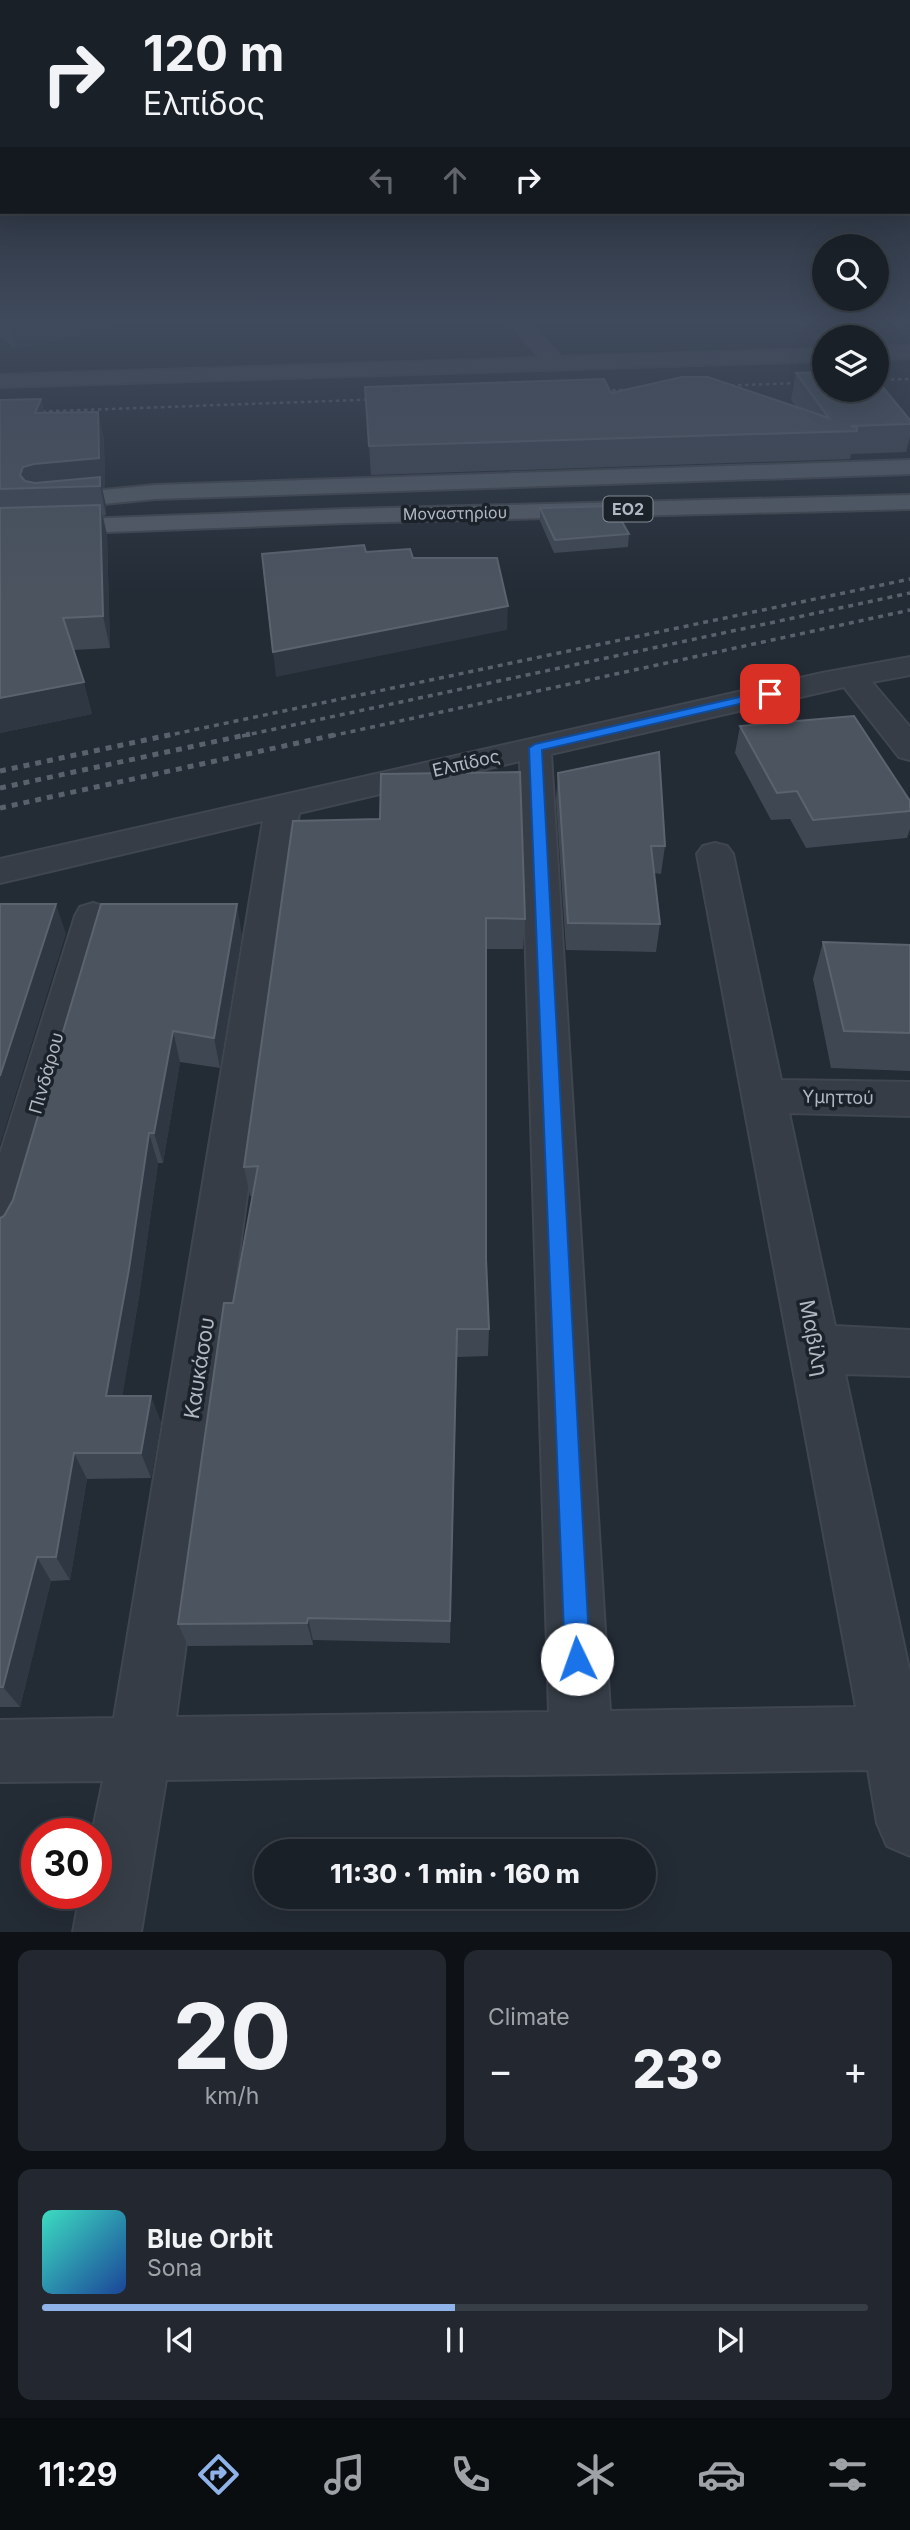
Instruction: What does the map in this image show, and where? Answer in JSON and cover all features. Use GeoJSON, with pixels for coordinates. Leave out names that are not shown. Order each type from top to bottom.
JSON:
{"type":"FeatureCollection","features":[{"type":"Feature","properties":{"kind":"main road"},"geometry":{"type":"LineString","coordinates":[[15,520],[155,492],[910,467]]}},
{"type":"Feature","properties":{"kind":"main road","name":"Μοναστηρίου"},"geometry":{"type":"LineString","coordinates":[[0,506],[15,520],[910,482]]}},
{"type":"Feature","properties":{"kind":"main road","name":"Μοναστηρίου"},"geometry":{"type":"LineString","coordinates":[[346,506],[910,502]]}},
{"type":"Feature","properties":{"kind":"main road"},"geometry":{"type":"LineString","coordinates":[[15,520],[142,537],[343,530],[910,519]]}},
{"type":"Feature","properties":{"kind":"street","name":"Ελπίδος"},"geometry":{"type":"LineString","coordinates":[[0,871],[822,681],[909,665]]}},
{"type":"Feature","properties":{"kind":"street"},"geometry":{"type":"LineString","coordinates":[[852,677],[910,750]]}},
{"type":"Feature","properties":{"kind":"street"},"geometry":{"type":"LineString","coordinates":[[535,748],[581,1742]]}},
{"type":"Feature","properties":{"kind":"street","name":"Καυκάσου"},"geometry":{"type":"LineString","coordinates":[[107,1931],[141,1750],[248,914],[283,804]]}},
{"type":"Feature","properties":{"kind":"street","name":"Μαβίλη"},"geometry":{"type":"LineString","coordinates":[[715,853],[910,1824]]}},
{"type":"Feature","properties":{"kind":"street","name":"Πινδάρου"},"geometry":{"type":"LineString","coordinates":[[0,1229],[90,916]]}},
{"type":"Feature","properties":{"kind":"street","name":"Υμηττού"},"geometry":{"type":"LineString","coordinates":[[765,1096],[910,1099]]}},
{"type":"Feature","properties":{"kind":"street"},"geometry":{"type":"LineString","coordinates":[[816,1349],[910,1353]]}},
{"type":"Feature","properties":{"kind":"street"},"geometry":{"type":"LineString","coordinates":[[0,1751],[894,1738]]}},
{"type":"Feature","properties":{"kind":"building"},"geometry":{"type":"Polygon","coordinates":[[[0,414],[98,414],[99,458],[34,464],[23,467],[20,475],[25,481],[35,483],[100,477],[100,486],[0,489],[0,414]]]}},
{"type":"Feature","properties":{"kind":"building"},"geometry":{"type":"Polygon","coordinates":[[[367,414],[818,414],[829,418],[826,414],[905,414],[910,424],[851,426],[857,428],[857,431],[369,446],[367,414]]]}},
{"type":"Feature","properties":{"kind":"building"},"geometry":{"type":"Polygon","coordinates":[[[100,505],[103,616],[63,618],[84,682],[0,698],[0,508],[100,505]]]}},
{"type":"Feature","properties":{"kind":"building"},"geometry":{"type":"Polygon","coordinates":[[[613,506],[629,534],[555,540],[540,508],[613,506]]]}},
{"type":"Feature","properties":{"kind":"building"},"geometry":{"type":"Polygon","coordinates":[[[364,545],[366,552],[410,549],[413,558],[497,558],[508,606],[273,652],[262,554],[364,545]]]}},
{"type":"Feature","properties":{"kind":"building"},"geometry":{"type":"Polygon","coordinates":[[[854,716],[910,801],[910,811],[813,820],[797,791],[777,793],[740,726],[854,716]]]}},
{"type":"Feature","properties":{"kind":"building"},"geometry":{"type":"Polygon","coordinates":[[[659,752],[665,846],[651,846],[660,924],[568,923],[558,773],[659,752]]]}},
{"type":"Feature","properties":{"kind":"building"},"geometry":{"type":"Polygon","coordinates":[[[520,772],[525,919],[486,918],[486,1259],[489,1329],[457,1329],[450,1621],[308,1618],[307,1623],[178,1624],[224,1303],[233,1303],[258,1166],[244,1167],[293,821],[380,819],[381,774],[520,772]]]}},
{"type":"Feature","properties":{"kind":"building"},"geometry":{"type":"Polygon","coordinates":[[[0,904],[56,904],[0,1076],[0,904]]]}},
{"type":"Feature","properties":{"kind":"building"},"geometry":{"type":"Polygon","coordinates":[[[101,904],[237,904],[214,1038],[173,1031],[154,1133],[149,1133],[129,1269],[106,1396],[151,1396],[141,1453],[74,1453],[56,1557],[37,1557],[3,1687],[0,1687],[0,1218],[13,1200],[101,904]]]}},
{"type":"Feature","properties":{"kind":"building"},"geometry":{"type":"Polygon","coordinates":[[[823,942],[910,945],[910,1033],[844,1031],[823,942]]]}},
{"type":"Feature","properties":{"kind":"railway"},"geometry":{"type":"LineString","coordinates":[[165,736],[910,579]]}},
{"type":"Feature","properties":{"kind":"railway"},"geometry":{"type":"LineString","coordinates":[[242,736],[910,593]]}},
{"type":"Feature","properties":{"kind":"railway"},"geometry":{"type":"LineString","coordinates":[[331,736],[910,610]]}},
{"type":"Feature","properties":{"kind":"railway"},"geometry":{"type":"LineString","coordinates":[[0,771],[174,734]]}},
{"type":"Feature","properties":{"kind":"railway"},"geometry":{"type":"LineString","coordinates":[[0,788],[250,734]]}},
{"type":"Feature","properties":{"kind":"railway"},"geometry":{"type":"LineString","coordinates":[[0,808],[339,734]]}},
{"type":"Feature","properties":{"kind":"route"},"geometry":{"type":"LineString","coordinates":[[577,1659],[535,748],[770,694]]}}]}
